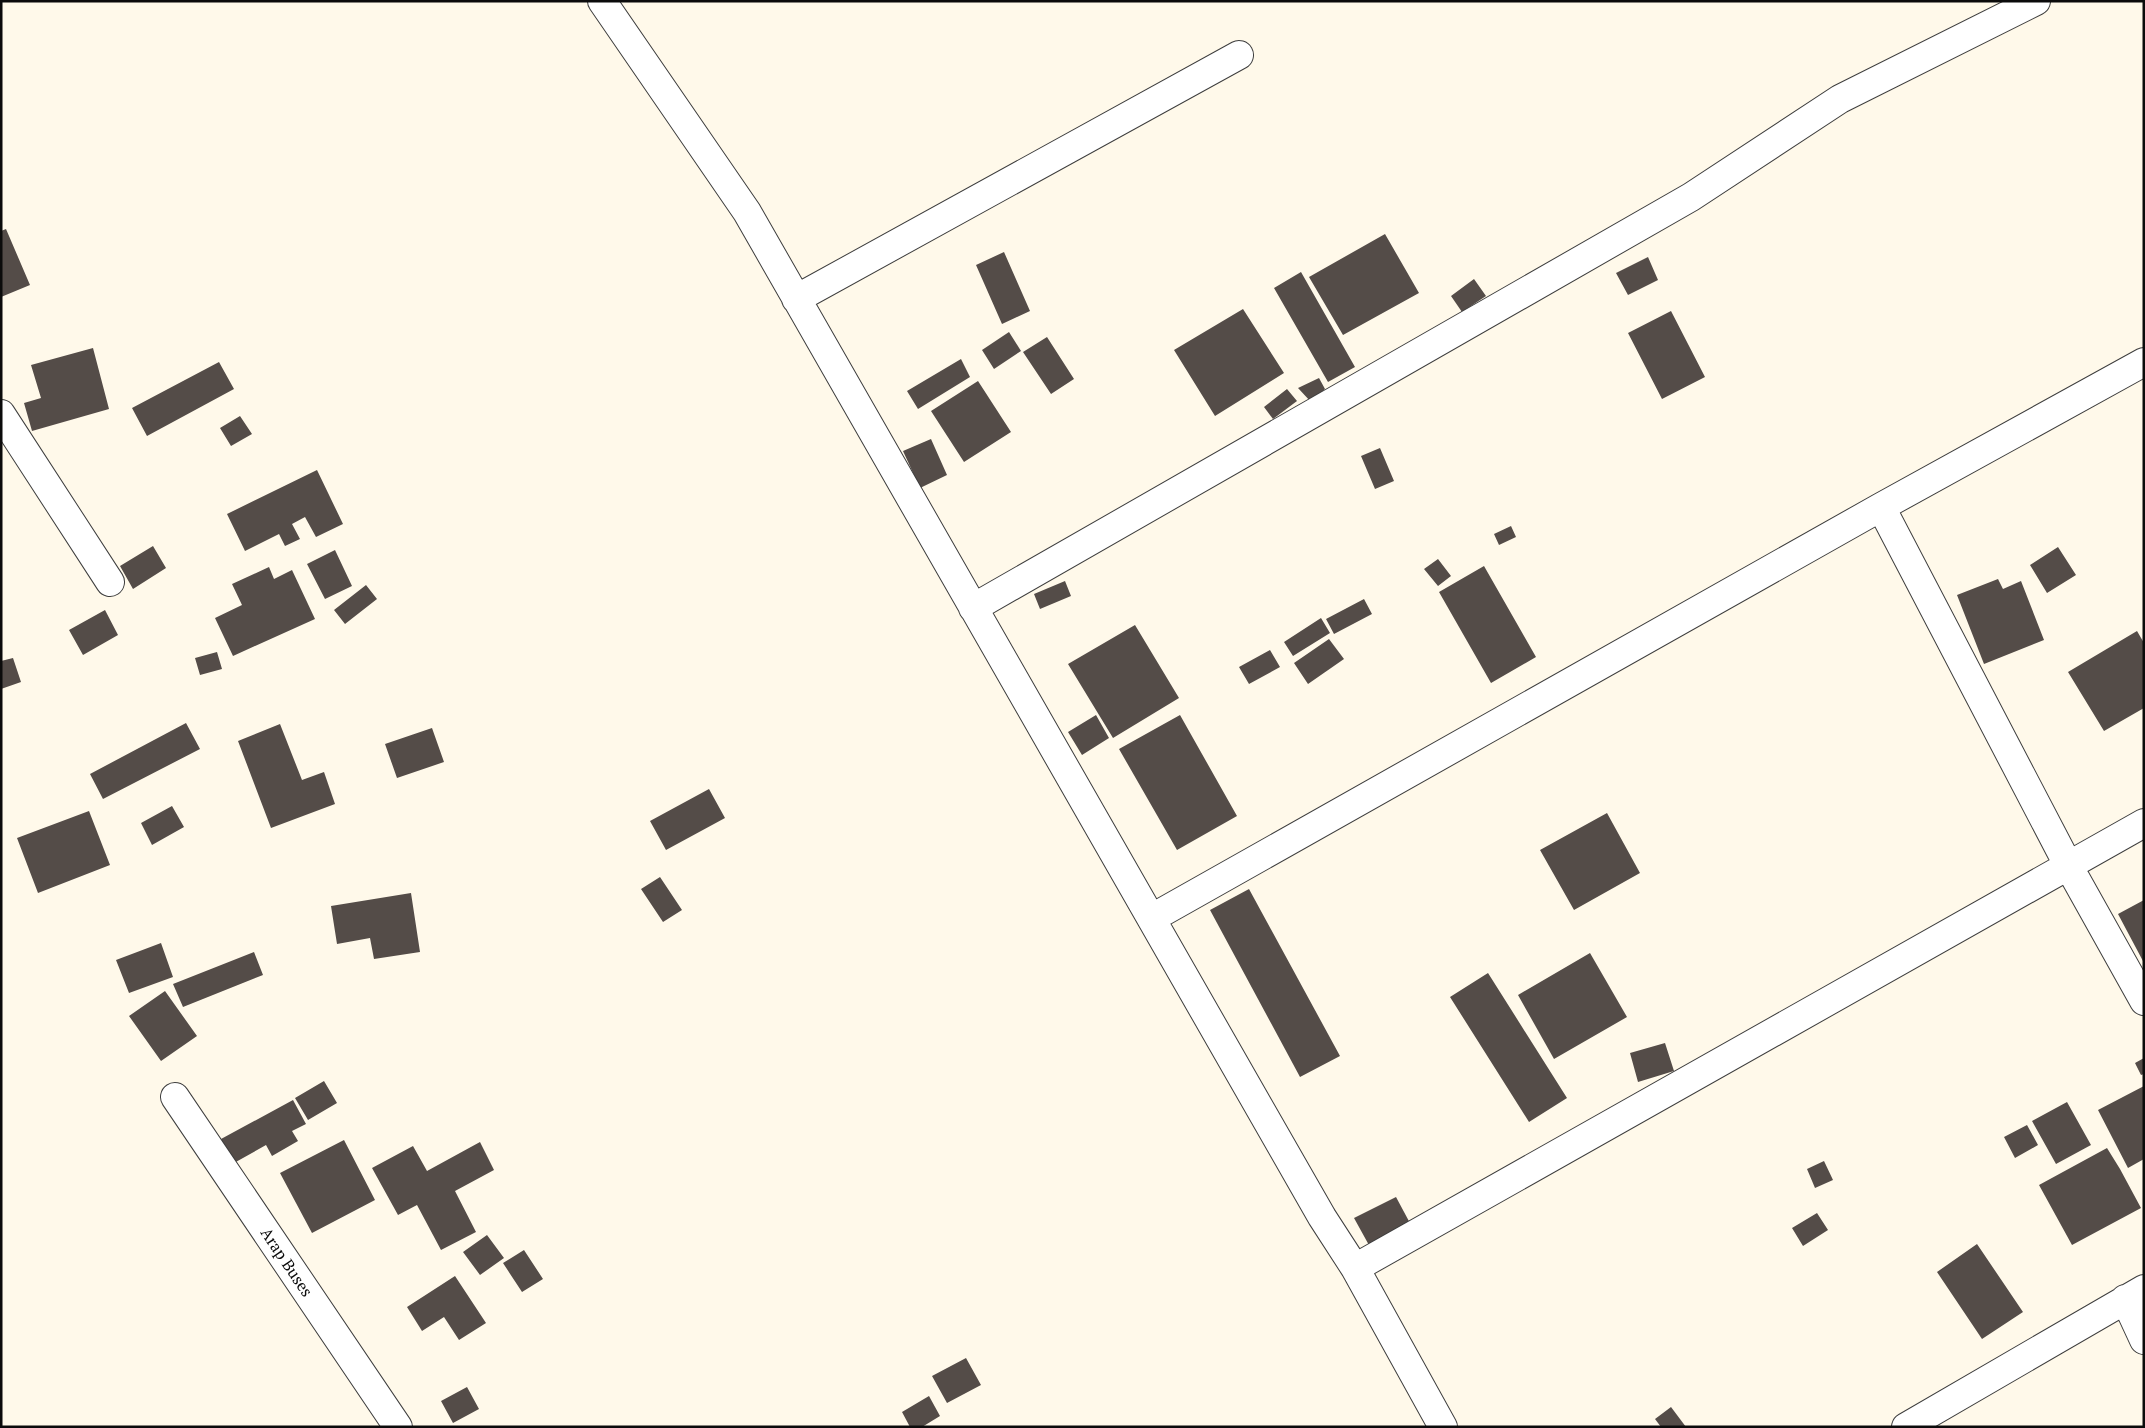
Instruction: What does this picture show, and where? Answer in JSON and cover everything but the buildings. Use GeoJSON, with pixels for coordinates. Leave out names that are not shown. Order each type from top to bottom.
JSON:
{"type":"FeatureCollection","features":[{"type":"Feature","properties":{"kind":"street"},"geometry":{"type":"LineString","coordinates":[[602,1],[747,212],[1322,1217],[1355,1268],[1443,1427]]}},
{"type":"Feature","properties":{"kind":"street"},"geometry":{"type":"LineString","coordinates":[[973,608],[1690,197],[1840,99],[2036,1]]}},
{"type":"Feature","properties":{"kind":"street"},"geometry":{"type":"LineString","coordinates":[[796,298],[1239,55]]}},
{"type":"Feature","properties":{"kind":"street"},"geometry":{"type":"LineString","coordinates":[[1152,918],[1881,507],[2144,362]]}},
{"type":"Feature","properties":{"kind":"street"},"geometry":{"type":"LineString","coordinates":[[1,414],[110,582]]}},
{"type":"Feature","properties":{"kind":"street"},"geometry":{"type":"LineString","coordinates":[[1881,507],[2068,865],[2144,1001]]}},
{"type":"Feature","properties":{"kind":"street"},"geometry":{"type":"LineString","coordinates":[[1355,1268],[2144,823]]}},
{"type":"Feature","properties":{"kind":"street","name":"Arap Buses"},"geometry":{"type":"LineString","coordinates":[[175,1097],[398,1427]]}},
{"type":"Feature","properties":{"kind":"street"},"geometry":{"type":"LineString","coordinates":[[1906,1427],[2134,1294],[2144,1340]]}}]}
